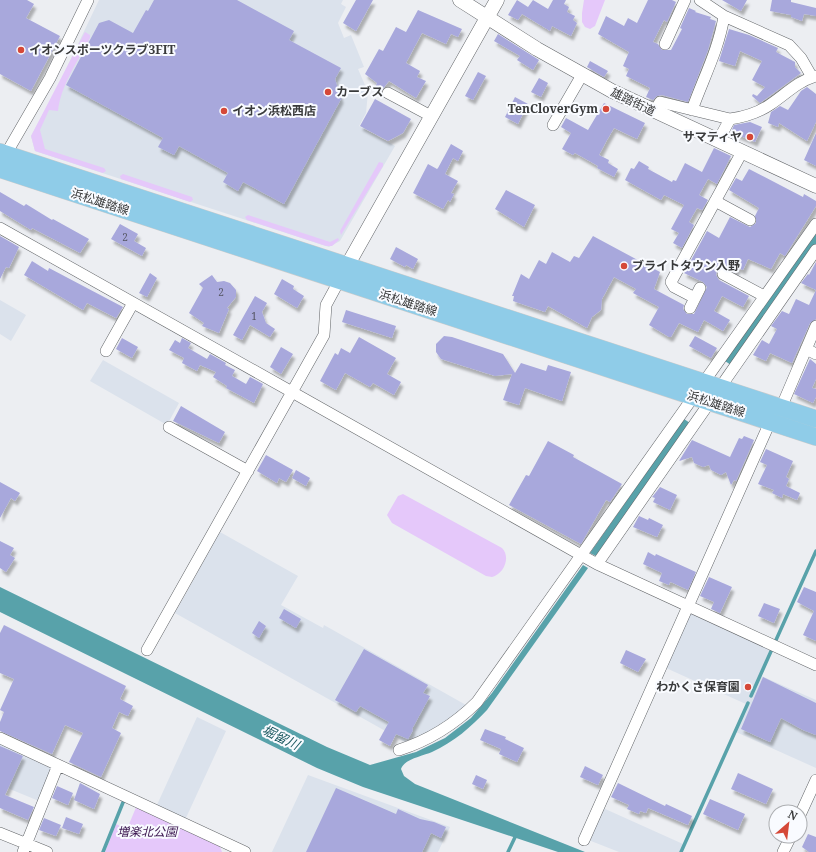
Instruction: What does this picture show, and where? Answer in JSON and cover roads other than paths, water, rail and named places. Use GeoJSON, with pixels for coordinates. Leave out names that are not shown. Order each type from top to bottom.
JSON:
{"type":"FeatureCollection","features":[{"type":"Feature","properties":{"kind":"main road","name":"浜松雄踏線"},"geometry":{"type":"LineString","coordinates":[[2,160],[348,265],[816,419]]}},
{"type":"Feature","properties":{"kind":"main road","name":"浜松雄踏線"},"geometry":{"type":"LineString","coordinates":[[2,160],[339,280],[816,437]]}},
{"type":"Feature","properties":{"kind":"street"},"geometry":{"type":"LineString","coordinates":[[2,160],[50,78],[88,0]]}},
{"type":"Feature","properties":{"kind":"street","name":"雄踏街道"},"geometry":{"type":"LineString","coordinates":[[460,0],[582,75],[654,112],[816,186]]}},
{"type":"Feature","properties":{"kind":"street"},"geometry":{"type":"LineString","coordinates":[[147,650],[324,335],[326,305],[497,0]]}},
{"type":"Feature","properties":{"kind":"street"},"geometry":{"type":"LineString","coordinates":[[665,44],[685,0]]}},
{"type":"Feature","properties":{"kind":"street"},"geometry":{"type":"LineString","coordinates":[[654,112],[660,102],[730,119],[740,118],[762,110],[794,86],[814,76],[802,58],[789,44],[724,16],[700,0]]}},
{"type":"Feature","properties":{"kind":"street"},"geometry":{"type":"LineString","coordinates":[[692,110],[707,67],[717,46],[724,16]]}},
{"type":"Feature","properties":{"kind":"street"},"geometry":{"type":"LineString","coordinates":[[553,125],[582,75]]}},
{"type":"Feature","properties":{"kind":"street"},"geometry":{"type":"LineString","coordinates":[[388,93],[431,116]]}},
{"type":"Feature","properties":{"kind":"street"},"geometry":{"type":"LineString","coordinates":[[718,141],[730,119]]}},
{"type":"Feature","properties":{"kind":"street"},"geometry":{"type":"LineString","coordinates":[[700,288],[692,303],[670,282],[742,152]]}},
{"type":"Feature","properties":{"kind":"street"},"geometry":{"type":"LineString","coordinates":[[715,201],[750,220]]}},
{"type":"Feature","properties":{"kind":"street"},"geometry":{"type":"LineString","coordinates":[[398,750],[414,746],[442,732],[477,702],[816,224]]}},
{"type":"Feature","properties":{"kind":"street"},"geometry":{"type":"LineString","coordinates":[[0,228],[597,564],[688,608],[816,665]]}},
{"type":"Feature","properties":{"kind":"street"},"geometry":{"type":"LineString","coordinates":[[597,564],[816,250]]}},
{"type":"Feature","properties":{"kind":"street"},"geometry":{"type":"LineString","coordinates":[[723,274],[764,296]]}},
{"type":"Feature","properties":{"kind":"street"},"geometry":{"type":"LineString","coordinates":[[106,351],[133,303]]}},
{"type":"Feature","properties":{"kind":"street"},"geometry":{"type":"LineString","coordinates":[[781,408],[816,326]]}},
{"type":"Feature","properties":{"kind":"street"},"geometry":{"type":"LineString","coordinates":[[806,349],[816,354]]}},
{"type":"Feature","properties":{"kind":"street"},"geometry":{"type":"LineString","coordinates":[[584,840],[770,422]]}},
{"type":"Feature","properties":{"kind":"street"},"geometry":{"type":"LineString","coordinates":[[169,427],[248,471]]}},
{"type":"Feature","properties":{"kind":"street"},"geometry":{"type":"LineString","coordinates":[[0,738],[245,852]]}},
{"type":"Feature","properties":{"kind":"street"},"geometry":{"type":"LineString","coordinates":[[25,848],[58,765]]}},
{"type":"Feature","properties":{"kind":"street"},"geometry":{"type":"LineString","coordinates":[[805,804],[816,780]]}},
{"type":"Feature","properties":{"kind":"street"},"geometry":{"type":"LineString","coordinates":[[0,833],[25,848],[47,852]]}},
{"type":"Feature","properties":{"kind":"water"},"geometry":{"type":"Polygon","coordinates":[[[816,232],[816,244],[731,365],[725,361],[816,232]]]}},
{"type":"Feature","properties":{"kind":"water"},"geometry":{"type":"Polygon","coordinates":[[[684,419],[690,423],[596,556],[590,553],[684,419]]]}},
{"type":"Feature","properties":{"kind":"water","name":"堀留川"},"geometry":{"type":"Polygon","coordinates":[[[583,565],[588,568],[487,710],[455,739],[432,752],[410,760],[401,769],[404,776],[415,784],[585,852],[558,852],[363,787],[317,768],[0,612],[0,587],[327,747],[370,765],[416,752],[445,738],[471,718],[492,693],[583,565]]]}},
{"type":"Feature","properties":{"kind":"waterway"},"geometry":{"type":"LineString","coordinates":[[776,640],[816,551]]}},
{"type":"Feature","properties":{"kind":"waterway"},"geometry":{"type":"LineString","coordinates":[[751,696],[772,649]]}},
{"type":"Feature","properties":{"kind":"waterway"},"geometry":{"type":"LineString","coordinates":[[681,852],[748,703]]}},
{"type":"Feature","properties":{"kind":"waterway"},"geometry":{"type":"LineString","coordinates":[[103,852],[124,800],[122,799]]}},
{"type":"Feature","properties":{"kind":"waterway"},"geometry":{"type":"LineString","coordinates":[[508,852],[517,833]]}},
{"type":"Feature","properties":{"kind":"place","name":"イオンスポーツクラブ3FIT"},"geometry":{"type":"Point","coordinates":[21,50]}},
{"type":"Feature","properties":{"kind":"place","name":"カーブス"},"geometry":{"type":"Point","coordinates":[328,92]}},
{"type":"Feature","properties":{"kind":"place","name":"TenCloverGym"},"geometry":{"type":"Point","coordinates":[606,109]}},
{"type":"Feature","properties":{"kind":"place","name":"イオン浜松西店"},"geometry":{"type":"Point","coordinates":[224,111]}},
{"type":"Feature","properties":{"kind":"place","name":"サマティヤ"},"geometry":{"type":"Point","coordinates":[750,137]}},
{"type":"Feature","properties":{"kind":"place","name":"ブライトタウン入野"},"geometry":{"type":"Point","coordinates":[624,266]}},
{"type":"Feature","properties":{"kind":"place","name":"わかくさ保育園"},"geometry":{"type":"Point","coordinates":[748,687]}},
{"type":"Feature","properties":{"kind":"park label","name":"増楽北公園"},"geometry":{"type":"Point","coordinates":[147,832]}}]}
